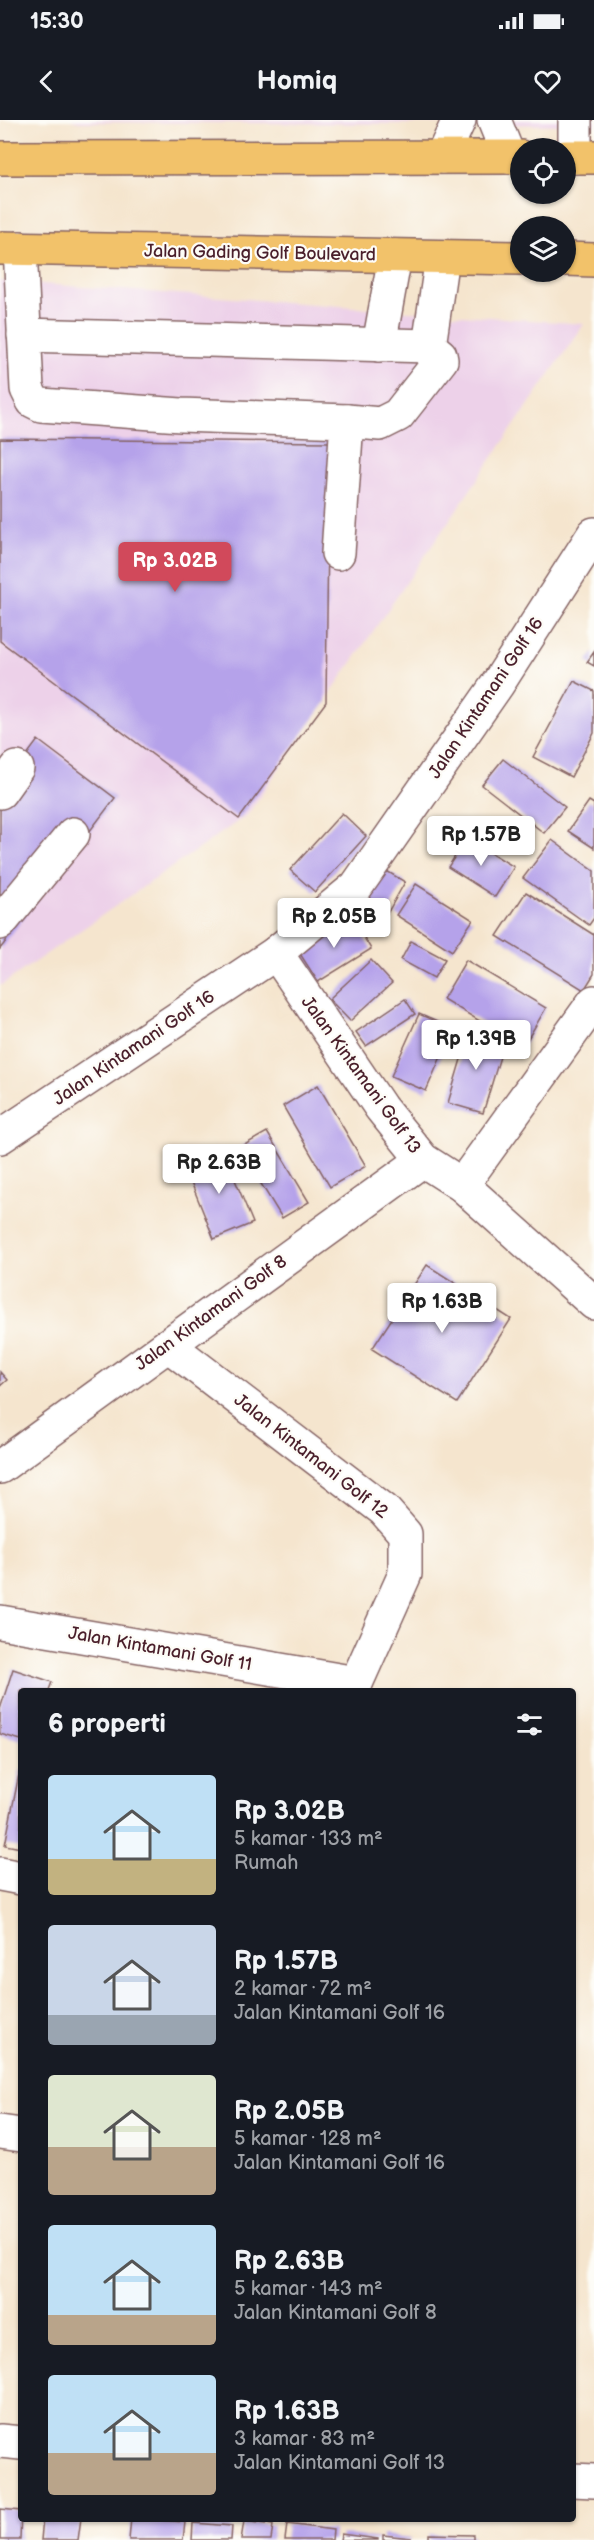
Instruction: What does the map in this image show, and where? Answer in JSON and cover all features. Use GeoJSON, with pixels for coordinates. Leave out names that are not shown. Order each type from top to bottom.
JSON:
{"type":"FeatureCollection","features":[{"type":"Feature","properties":{"kind":"main road"},"geometry":{"type":"LineString","coordinates":[[0,158],[510,157]]}},
{"type":"Feature","properties":{"kind":"main road"},"geometry":{"type":"LineString","coordinates":[[0,174],[107,174],[126,158]]}},
{"type":"Feature","properties":{"kind":"main road","name":"Jalan Gading Golf Boulevard"},"geometry":{"type":"LineString","coordinates":[[10,248],[510,258]]}},
{"type":"Feature","properties":{"kind":"main road"},"geometry":{"type":"LineString","coordinates":[[576,259],[594,260]]}},
{"type":"Feature","properties":{"kind":"street"},"geometry":{"type":"LineString","coordinates":[[442,157],[459,120]]}},
{"type":"Feature","properties":{"kind":"street"},"geometry":{"type":"LineString","coordinates":[[494,120],[510,148]]}},
{"type":"Feature","properties":{"kind":"street"},"geometry":{"type":"LineString","coordinates":[[575,120],[578,157]]}},
{"type":"Feature","properties":{"kind":"street"},"geometry":{"type":"LineString","coordinates":[[10,248],[24,335],[28,396],[41,405],[181,415],[380,424],[398,415],[441,360],[437,351],[429,346],[24,335]]}},
{"type":"Feature","properties":{"kind":"street"},"geometry":{"type":"LineString","coordinates":[[379,345],[395,256]]}},
{"type":"Feature","properties":{"kind":"street"},"geometry":{"type":"LineString","coordinates":[[429,346],[442,257]]}},
{"type":"Feature","properties":{"kind":"street"},"geometry":{"type":"LineString","coordinates":[[338,553],[347,421]]}},
{"type":"Feature","properties":{"kind":"street","name":"Jalan Kintamani Golf 16"},"geometry":{"type":"LineString","coordinates":[[0,1137],[276,953],[356,887],[497,685],[594,534]]}},
{"type":"Feature","properties":{"kind":"street"},"geometry":{"type":"LineString","coordinates":[[0,923],[73,834]]}},
{"type":"Feature","properties":{"kind":"street","name":"Jalan Kintamani Golf 13"},"geometry":{"type":"LineString","coordinates":[[276,953],[381,1108],[423,1160],[462,1185],[594,1303]]}},
{"type":"Feature","properties":{"kind":"street"},"geometry":{"type":"LineString","coordinates":[[462,1185],[594,1002]]}},
{"type":"Feature","properties":{"kind":"street","name":"Jalan Kintamani Golf 8"},"geometry":{"type":"LineString","coordinates":[[0,1467],[423,1160]]}},
{"type":"Feature","properties":{"kind":"street","name":"Jalan Kintamani Golf 12"},"geometry":{"type":"LineString","coordinates":[[168,1345],[384,1510],[405,1534],[405,1574],[354,1687]]}},
{"type":"Feature","properties":{"kind":"street","name":"Jalan Kintamani Golf 11"},"geometry":{"type":"LineString","coordinates":[[0,1622],[354,1687]]}},
{"type":"Feature","properties":{"kind":"street"},"geometry":{"type":"LineString","coordinates":[[0,1875],[18,1878]]}},
{"type":"Feature","properties":{"kind":"street"},"geometry":{"type":"LineString","coordinates":[[0,2132],[18,2135]]}},
{"type":"Feature","properties":{"kind":"street"},"geometry":{"type":"LineString","coordinates":[[0,2441],[18,2443]]}},
{"type":"Feature","properties":{"kind":"street"},"geometry":{"type":"LineString","coordinates":[[576,2480],[594,2481]]}},
{"type":"Feature","properties":{"kind":"shaded area"},"geometry":{"type":"Polygon","coordinates":[[[70,120],[594,120],[594,125],[79,122],[70,120]]]}},
{"type":"Feature","properties":{"kind":"shaded area"},"geometry":{"type":"Polygon","coordinates":[[[0,281],[584,324],[247,815],[0,986],[0,281]]]}},
{"type":"Feature","properties":{"kind":"building"},"geometry":{"type":"Polygon","coordinates":[[[0,439],[329,442],[326,702],[239,819],[0,641],[0,439]]]}},
{"type":"Feature","properties":{"kind":"building"},"geometry":{"type":"Polygon","coordinates":[[[594,652],[594,666],[587,662],[594,652]]]}},
{"type":"Feature","properties":{"kind":"building"},"geometry":{"type":"Polygon","coordinates":[[[574,681],[594,691],[594,733],[571,777],[533,757],[574,681]]]}},
{"type":"Feature","properties":{"kind":"building"},"geometry":{"type":"Polygon","coordinates":[[[38,740],[115,798],[0,949],[0,791],[38,740]]]}},
{"type":"Feature","properties":{"kind":"building"},"geometry":{"type":"Polygon","coordinates":[[[503,759],[565,807],[544,833],[482,785],[503,759]]]}},
{"type":"Feature","properties":{"kind":"building"},"geometry":{"type":"Polygon","coordinates":[[[589,801],[594,804],[594,848],[568,831],[589,801]]]}},
{"type":"Feature","properties":{"kind":"building"},"geometry":{"type":"Polygon","coordinates":[[[342,813],[366,836],[315,892],[290,870],[342,813]]]}},
{"type":"Feature","properties":{"kind":"building"},"geometry":{"type":"Polygon","coordinates":[[[467,838],[514,867],[495,897],[448,867],[467,838]]]}},
{"type":"Feature","properties":{"kind":"building"},"geometry":{"type":"Polygon","coordinates":[[[552,840],[594,871],[594,918],[589,925],[523,878],[552,840]]]}},
{"type":"Feature","properties":{"kind":"building"},"geometry":{"type":"Polygon","coordinates":[[[380,867],[405,882],[380,926],[355,912],[380,867]]]}},
{"type":"Feature","properties":{"kind":"building"},"geometry":{"type":"Polygon","coordinates":[[[416,884],[473,920],[452,951],[396,915],[416,884]]]}},
{"type":"Feature","properties":{"kind":"building"},"geometry":{"type":"Polygon","coordinates":[[[526,892],[594,935],[594,974],[584,990],[497,936],[526,892]]]}},
{"type":"Feature","properties":{"kind":"building"},"geometry":{"type":"Polygon","coordinates":[[[351,916],[371,949],[318,982],[297,949],[351,916]]]}},
{"type":"Feature","properties":{"kind":"building"},"geometry":{"type":"Polygon","coordinates":[[[411,941],[445,959],[434,978],[401,960],[411,941]]]}},
{"type":"Feature","properties":{"kind":"building"},"geometry":{"type":"Polygon","coordinates":[[[371,960],[392,983],[350,1021],[329,999],[371,960]]]}},
{"type":"Feature","properties":{"kind":"building"},"geometry":{"type":"Polygon","coordinates":[[[466,960],[546,1008],[523,1047],[443,999],[466,960]]]}},
{"type":"Feature","properties":{"kind":"building"},"geometry":{"type":"Polygon","coordinates":[[[405,999],[415,1014],[366,1046],[356,1032],[405,999]]]}},
{"type":"Feature","properties":{"kind":"building"},"geometry":{"type":"Polygon","coordinates":[[[419,1014],[453,1029],[426,1091],[391,1076],[419,1014]]]}},
{"type":"Feature","properties":{"kind":"building"},"geometry":{"type":"Polygon","coordinates":[[[470,1029],[505,1040],[483,1113],[448,1103],[470,1029]]]}},
{"type":"Feature","properties":{"kind":"building"},"geometry":{"type":"Polygon","coordinates":[[[318,1085],[366,1166],[330,1187],[283,1106],[318,1085]]]}},
{"type":"Feature","properties":{"kind":"building"},"geometry":{"type":"Polygon","coordinates":[[[267,1132],[309,1202],[282,1218],[239,1148],[267,1132]]]}},
{"type":"Feature","properties":{"kind":"building"},"geometry":{"type":"Polygon","coordinates":[[[223,1151],[253,1223],[214,1239],[185,1167],[223,1151]]]}},
{"type":"Feature","properties":{"kind":"building"},"geometry":{"type":"Polygon","coordinates":[[[427,1265],[511,1319],[457,1403],[372,1349],[427,1265]]]}},
{"type":"Feature","properties":{"kind":"building"},"geometry":{"type":"Polygon","coordinates":[[[0,1372],[7,1380],[0,1386],[0,1372]]]}},
{"type":"Feature","properties":{"kind":"building"},"geometry":{"type":"Polygon","coordinates":[[[13,1669],[52,1682],[50,1688],[18,1688],[18,1739],[0,1734],[0,1709],[13,1669]]]}},
{"type":"Feature","properties":{"kind":"building"},"geometry":{"type":"Polygon","coordinates":[[[18,1779],[18,1847],[5,1845],[18,1779]]]}},
{"type":"Feature","properties":{"kind":"building"},"geometry":{"type":"Polygon","coordinates":[[[0,2509],[18,2511],[18,2522],[21,2522],[20,2540],[0,2540],[0,2509]]]}},
{"type":"Feature","properties":{"kind":"building"},"geometry":{"type":"Polygon","coordinates":[[[43,2522],[80,2522],[78,2540],[41,2540],[43,2522]]]}},
{"type":"Feature","properties":{"kind":"building"},"geometry":{"type":"Polygon","coordinates":[[[131,2522],[185,2522],[183,2540],[129,2540],[131,2522]]]}},
{"type":"Feature","properties":{"kind":"building"},"geometry":{"type":"Polygon","coordinates":[[[244,2522],[273,2525],[271,2540],[241,2540],[244,2522]]]}},
{"type":"Feature","properties":{"kind":"building"},"geometry":{"type":"Polygon","coordinates":[[[193,2523],[232,2526],[231,2540],[192,2540],[193,2523]]]}},
{"type":"Feature","properties":{"kind":"building"},"geometry":{"type":"Polygon","coordinates":[[[287,2524],[333,2530],[332,2540],[285,2540],[287,2524]]]}},
{"type":"Feature","properties":{"kind":"building"},"geometry":{"type":"Polygon","coordinates":[[[341,2534],[378,2539],[378,2540],[340,2540],[341,2534]]]}},
{"type":"Feature","properties":{"kind":"building"},"geometry":{"type":"Polygon","coordinates":[[[429,2534],[473,2535],[473,2540],[429,2540],[429,2534]]]}},
{"type":"Feature","properties":{"kind":"building"},"geometry":{"type":"Polygon","coordinates":[[[383,2535],[411,2538],[410,2540],[383,2540],[383,2535]]]}}]}
